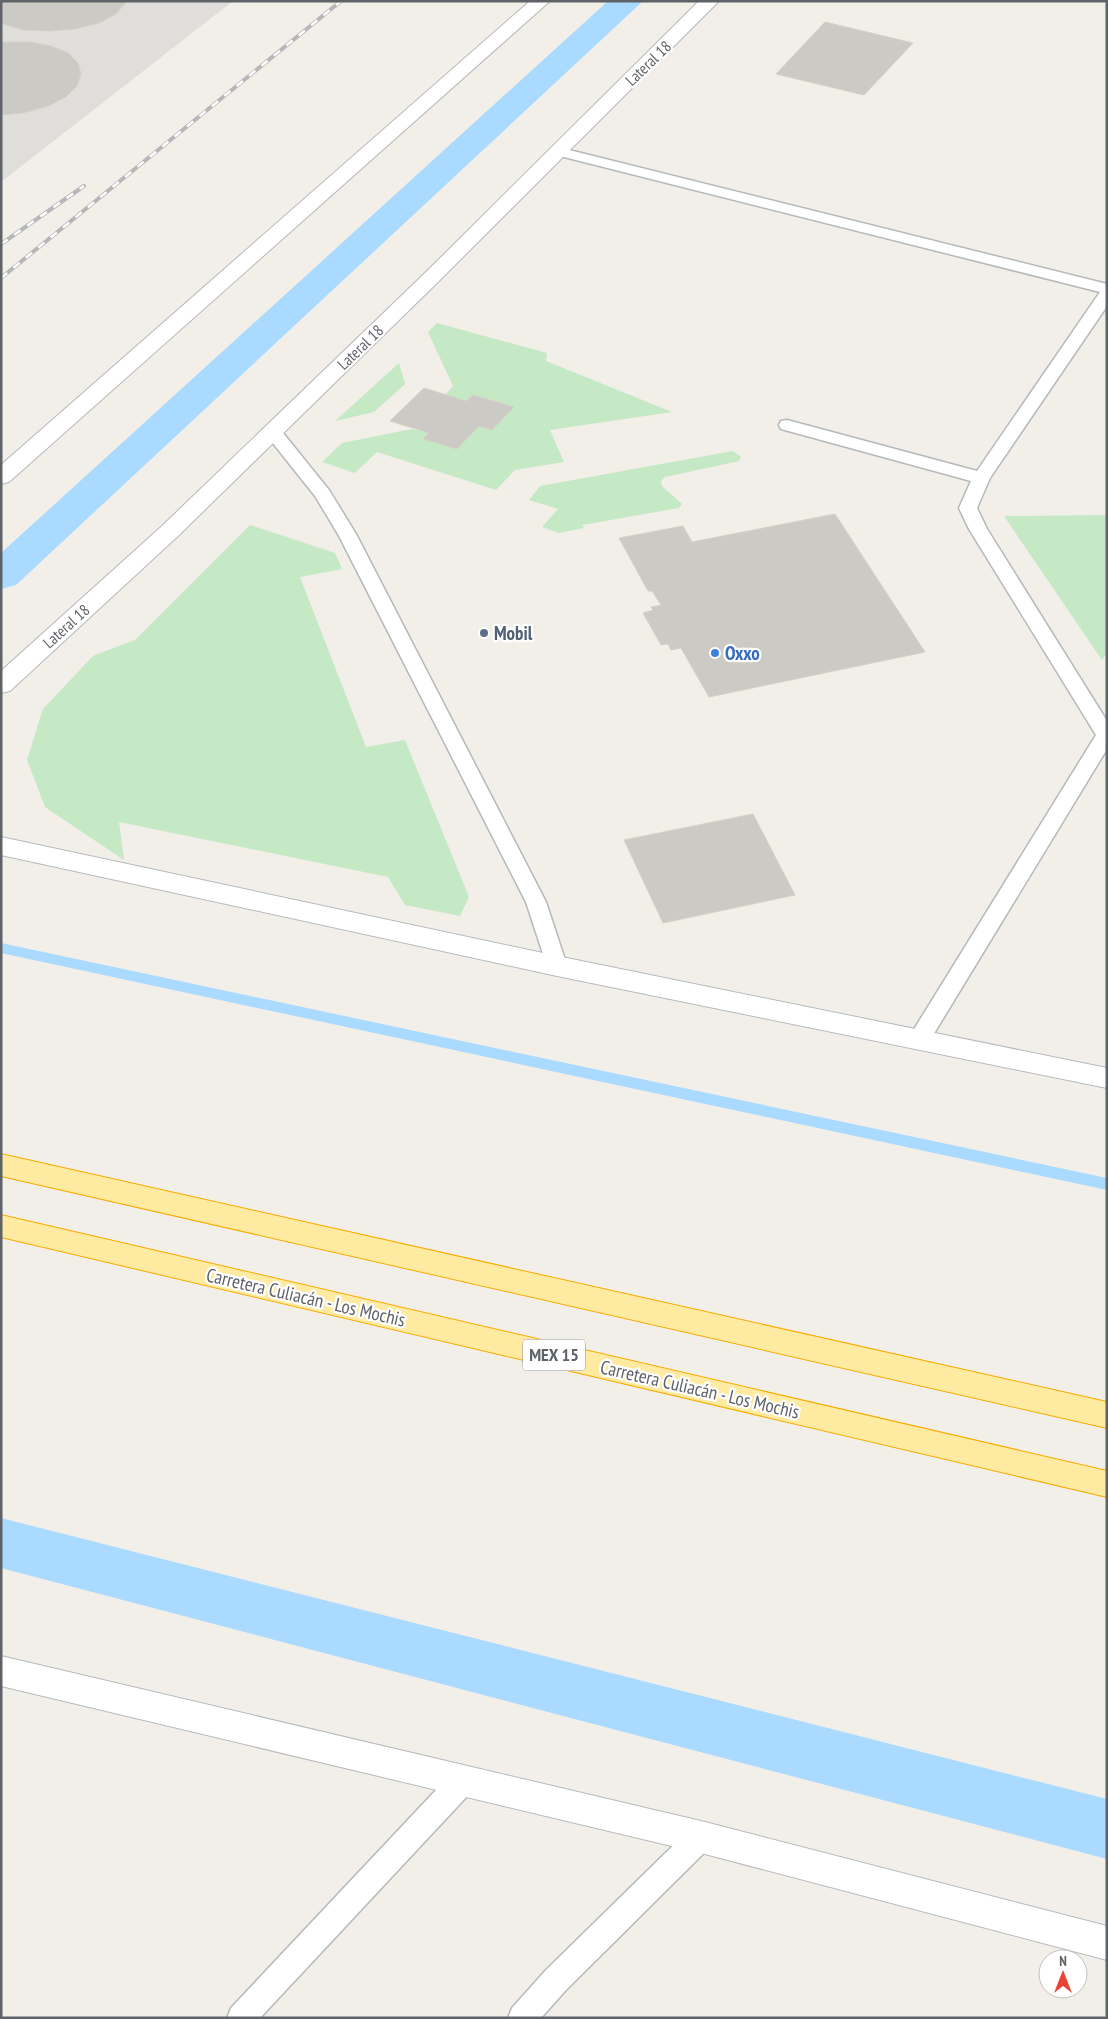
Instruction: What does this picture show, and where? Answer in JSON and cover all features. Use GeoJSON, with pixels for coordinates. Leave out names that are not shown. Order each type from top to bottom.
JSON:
{"type":"FeatureCollection","features":[{"type":"Feature","properties":{"kind":"highway"},"geometry":{"type":"LineString","coordinates":[[1,1164],[1107,1415]]}},
{"type":"Feature","properties":{"kind":"highway","name":"Carretera Culiacán - Los Mochis"},"geometry":{"type":"LineString","coordinates":[[1,1226],[1107,1484]]}},
{"type":"Feature","properties":{"kind":"street"},"geometry":{"type":"LineString","coordinates":[[1,477],[542,1]]}},
{"type":"Feature","properties":{"kind":"street","name":"Lateral 18"},"geometry":{"type":"LineString","coordinates":[[1,685],[170,531],[273,432],[710,1]]}},
{"type":"Feature","properties":{"kind":"street"},"geometry":{"type":"LineString","coordinates":[[1,846],[557,966],[1107,1078]]}},
{"type":"Feature","properties":{"kind":"street"},"geometry":{"type":"LineString","coordinates":[[1,1671],[462,1782],[701,1837],[1107,1943]]}},
{"type":"Feature","properties":{"kind":"lane"},"geometry":{"type":"LineString","coordinates":[[557,151],[1107,289]]}},
{"type":"Feature","properties":{"kind":"lane"},"geometry":{"type":"LineString","coordinates":[[919,1039],[1106,734],[978,529],[968,508],[980,478],[1107,294]]}},
{"type":"Feature","properties":{"kind":"lane"},"geometry":{"type":"LineString","coordinates":[[787,425],[980,478]]}},
{"type":"Feature","properties":{"kind":"lane"},"geometry":{"type":"LineString","coordinates":[[273,432],[323,494],[347,534],[536,902],[557,966]]}},
{"type":"Feature","properties":{"kind":"lane"},"geometry":{"type":"LineString","coordinates":[[241,2018],[462,1782]]}},
{"type":"Feature","properties":{"kind":"lane"},"geometry":{"type":"LineString","coordinates":[[522,2018],[556,1980],[701,1837]]}},
{"type":"Feature","properties":{"kind":"shaded area"},"geometry":{"type":"Polygon","coordinates":[[[1,1],[233,1],[1,182],[1,1]]]}},
{"type":"Feature","properties":{"kind":"green space"},"geometry":{"type":"Polygon","coordinates":[[[437,323],[547,353],[546,361],[672,412],[550,430],[564,462],[515,470],[496,490],[377,452],[355,473],[322,462],[342,443],[412,429],[429,433],[424,439],[457,449],[479,426],[492,430],[513,408],[473,395],[466,401],[445,395],[453,386],[428,332],[437,323]]]}},
{"type":"Feature","properties":{"kind":"green space"},"geometry":{"type":"Polygon","coordinates":[[[399,363],[405,384],[374,412],[335,421],[399,363]]]}},
{"type":"Feature","properties":{"kind":"green space"},"geometry":{"type":"Polygon","coordinates":[[[733,451],[741,457],[739,461],[665,477],[661,481],[662,486],[682,504],[679,508],[582,525],[584,528],[559,533],[542,527],[558,509],[529,500],[540,486],[733,451]]]}},
{"type":"Feature","properties":{"kind":"green space"},"geometry":{"type":"Polygon","coordinates":[[[1107,515],[1107,653],[1102,660],[1004,516],[1107,515]]]}},
{"type":"Feature","properties":{"kind":"green space"},"geometry":{"type":"Polygon","coordinates":[[[250,525],[335,553],[342,569],[300,577],[366,747],[405,740],[469,897],[460,916],[405,905],[388,877],[119,822],[124,860],[45,807],[27,760],[43,709],[93,656],[135,640],[250,525]]]}},
{"type":"Feature","properties":{"kind":"building"},"geometry":{"type":"Polygon","coordinates":[[[1,1],[127,1],[116,14],[99,23],[75,29],[49,31],[24,30],[3,24],[1,1]]]}},
{"type":"Feature","properties":{"kind":"building"},"geometry":{"type":"Polygon","coordinates":[[[825,22],[913,43],[864,95],[776,74],[825,22]]]}},
{"type":"Feature","properties":{"kind":"building"},"geometry":{"type":"Polygon","coordinates":[[[1,42],[30,42],[51,46],[68,53],[78,63],[81,74],[77,86],[66,97],[48,106],[23,113],[1,115],[1,42]]]}},
{"type":"Feature","properties":{"kind":"building"},"geometry":{"type":"Polygon","coordinates":[[[424,388],[466,401],[473,395],[514,407],[492,430],[479,426],[457,449],[423,439],[429,433],[390,421],[424,388]]]}},
{"type":"Feature","properties":{"kind":"building"},"geometry":{"type":"Polygon","coordinates":[[[835,514],[925,652],[709,697],[681,648],[671,650],[668,644],[661,645],[643,613],[653,610],[651,607],[661,605],[652,591],[648,591],[619,538],[683,526],[692,542],[835,514]]]}},
{"type":"Feature","properties":{"kind":"building"},"geometry":{"type":"Polygon","coordinates":[[[753,814],[795,895],[663,923],[624,840],[753,814]]]}},
{"type":"Feature","properties":{"kind":"waterway"},"geometry":{"type":"LineString","coordinates":[[1,576],[627,1]]}},
{"type":"Feature","properties":{"kind":"waterway"},"geometry":{"type":"LineString","coordinates":[[1,948],[1107,1184]]}},
{"type":"Feature","properties":{"kind":"waterway"},"geometry":{"type":"LineString","coordinates":[[1,1543],[1107,1829]]}},
{"type":"Feature","properties":{"kind":"railway"},"geometry":{"type":"LineString","coordinates":[[1,278],[341,1]]}},
{"type":"Feature","properties":{"kind":"railway"},"geometry":{"type":"LineString","coordinates":[[1,244],[84,186]]}},
{"type":"Feature","properties":{"kind":"place","name":"Mobil"},"geometry":{"type":"Point","coordinates":[484,633]}},
{"type":"Feature","properties":{"kind":"place","name":"Oxxo"},"geometry":{"type":"Point","coordinates":[715,653]}}]}
